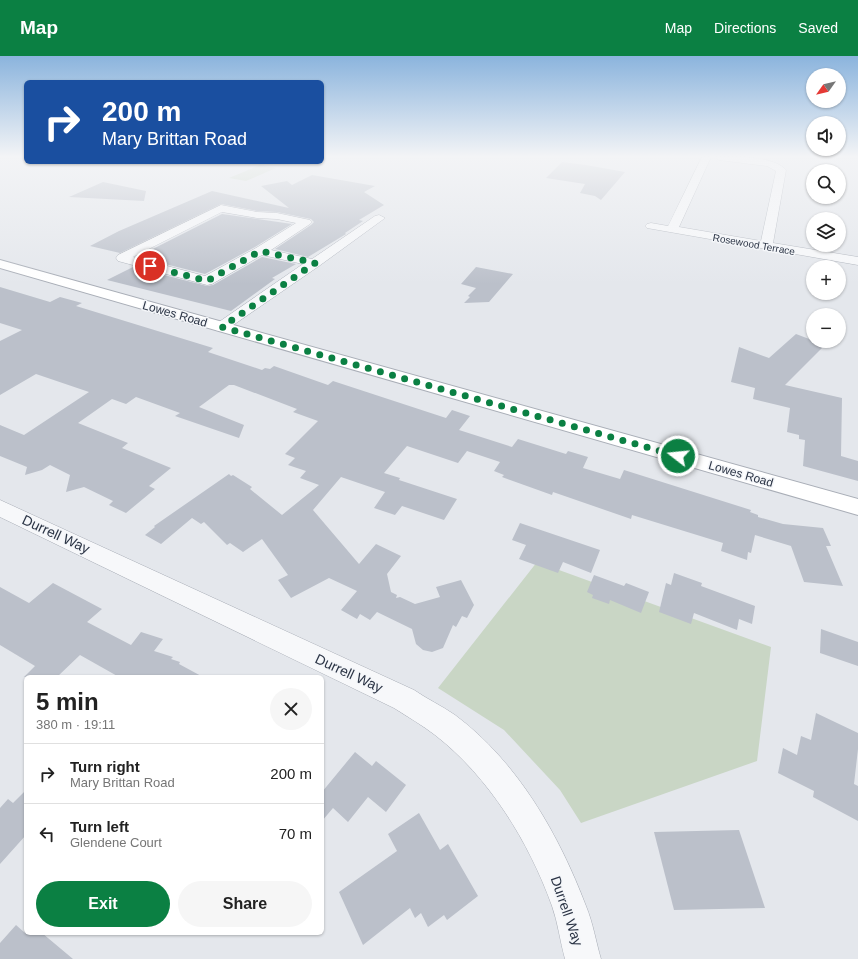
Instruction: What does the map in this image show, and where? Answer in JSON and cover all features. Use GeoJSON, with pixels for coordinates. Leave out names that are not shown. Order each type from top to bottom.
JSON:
{"type":"FeatureCollection","features":[{"type":"Feature","properties":{"kind":"main road","name":"Lowes Road"},"geometry":{"type":"LineString","coordinates":[[0,264],[858,507]]}},
{"type":"Feature","properties":{"kind":"street"},"geometry":{"type":"LineString","coordinates":[[672,230],[687,199]]}},
{"type":"Feature","properties":{"kind":"street"},"geometry":{"type":"LineString","coordinates":[[766,246],[775,199]]}},
{"type":"Feature","properties":{"kind":"street"},"geometry":{"type":"LineString","coordinates":[[260,251],[306,222],[277,216],[257,215],[221,208],[122,258],[207,281],[260,251],[315,263]]}},
{"type":"Feature","properties":{"kind":"street"},"geometry":{"type":"LineString","coordinates":[[222,327],[379,218]]}},
{"type":"Feature","properties":{"kind":"street","name":"Rosewood Terrace"},"geometry":{"type":"LineString","coordinates":[[651,226],[858,261]]}},
{"type":"Feature","properties":{"kind":"street","name":"Durrell Way"},"geometry":{"type":"LineString","coordinates":[[0,508],[404,699],[445,725],[486,764],[521,807],[547,857],[569,907],[583,959]]}},
{"type":"Feature","properties":{"kind":"green space"},"geometry":{"type":"Polygon","coordinates":[[[537,562],[771,647],[757,761],[581,823],[560,790],[504,730],[438,688],[537,562]]]}},
{"type":"Feature","properties":{"kind":"building"},"geometry":{"type":"Polygon","coordinates":[[[109,199],[144,199],[144,201],[109,199]]]}},
{"type":"Feature","properties":{"kind":"building"},"geometry":{"type":"Polygon","coordinates":[[[193,199],[249,199],[289,208],[278,199],[375,199],[384,205],[359,220],[363,221],[345,233],[346,234],[308,257],[275,249],[311,225],[314,222],[311,219],[277,212],[257,211],[221,204],[120,253],[90,246],[119,231],[193,199]]]}},
{"type":"Feature","properties":{"kind":"building"},"geometry":{"type":"Polygon","coordinates":[[[222,214],[292,224],[255,247],[205,274],[137,257],[222,214]]]}},
{"type":"Feature","properties":{"kind":"building"},"geometry":{"type":"Polygon","coordinates":[[[262,257],[296,264],[272,278],[275,279],[231,311],[107,280],[133,267],[207,286],[213,285],[262,257]]]}},
{"type":"Feature","properties":{"kind":"building"},"geometry":{"type":"Polygon","coordinates":[[[476,267],[513,274],[489,302],[464,303],[470,297],[468,296],[476,288],[461,284],[476,267]]]}},
{"type":"Feature","properties":{"kind":"building"},"geometry":{"type":"Polygon","coordinates":[[[0,287],[50,302],[60,297],[82,303],[76,306],[213,348],[208,352],[262,370],[265,368],[270,369],[274,366],[328,385],[333,381],[446,418],[452,410],[470,416],[459,430],[512,447],[518,439],[566,454],[568,451],[588,457],[583,468],[620,479],[624,470],[751,510],[750,512],[758,515],[758,517],[783,524],[823,528],[831,546],[826,546],[843,586],[804,582],[791,546],[755,535],[751,553],[748,552],[747,560],[721,551],[723,543],[632,515],[631,519],[553,492],[552,495],[502,477],[504,475],[494,471],[500,462],[467,451],[458,463],[407,446],[384,473],[400,478],[399,480],[457,499],[444,520],[402,506],[395,515],[374,508],[385,492],[341,477],[313,510],[359,564],[376,544],[401,556],[387,574],[391,592],[397,595],[396,598],[400,597],[415,604],[440,597],[436,587],[461,580],[474,605],[467,618],[462,616],[456,627],[453,625],[443,648],[432,652],[423,650],[416,644],[412,629],[377,612],[370,620],[360,614],[357,619],[341,610],[357,591],[329,578],[291,598],[278,580],[288,575],[262,539],[243,552],[230,543],[227,545],[204,522],[201,524],[192,518],[161,544],[145,535],[155,527],[154,526],[229,474],[252,487],[250,489],[282,515],[319,485],[300,478],[306,471],[288,465],[295,458],[285,454],[318,421],[293,412],[297,409],[234,385],[229,385],[199,407],[244,425],[239,438],[175,416],[180,413],[136,397],[126,404],[112,399],[78,423],[128,443],[122,448],[171,468],[149,486],[155,489],[126,513],[109,505],[113,501],[84,487],[66,492],[70,475],[50,465],[42,470],[25,475],[27,467],[0,456],[0,425],[24,435],[89,392],[36,374],[0,395],[0,341],[22,330],[0,323],[0,287]]]}},
{"type":"Feature","properties":{"kind":"building"},"geometry":{"type":"Polygon","coordinates":[[[796,334],[806,338],[806,348],[822,348],[785,385],[842,398],[841,456],[858,461],[858,481],[803,466],[805,440],[799,439],[799,435],[787,432],[790,408],[753,399],[755,388],[731,382],[739,347],[769,358],[796,334]]]}},
{"type":"Feature","properties":{"kind":"building"},"geometry":{"type":"Polygon","coordinates":[[[520,523],[600,550],[591,573],[563,562],[558,573],[519,559],[526,545],[512,540],[520,523]]]}},
{"type":"Feature","properties":{"kind":"building"},"geometry":{"type":"Polygon","coordinates":[[[674,573],[702,583],[701,586],[755,606],[752,624],[739,619],[737,630],[694,613],[691,624],[659,612],[666,583],[671,585],[674,573]]]}},
{"type":"Feature","properties":{"kind":"building"},"geometry":{"type":"Polygon","coordinates":[[[594,575],[624,586],[626,583],[649,592],[641,613],[610,600],[609,604],[592,598],[593,595],[587,592],[594,575]]]}},
{"type":"Feature","properties":{"kind":"building"},"geometry":{"type":"Polygon","coordinates":[[[53,583],[102,609],[87,622],[131,645],[141,632],[163,639],[154,651],[173,657],[171,659],[180,662],[179,664],[199,675],[115,675],[80,655],[59,675],[26,675],[35,666],[0,645],[0,587],[29,603],[53,583]]]}},
{"type":"Feature","properties":{"kind":"building"},"geometry":{"type":"Polygon","coordinates":[[[821,629],[858,642],[858,666],[820,653],[821,629]]]}},
{"type":"Feature","properties":{"kind":"building"},"geometry":{"type":"Polygon","coordinates":[[[816,713],[858,733],[858,749],[854,784],[858,786],[858,821],[813,797],[814,791],[778,773],[783,748],[797,755],[801,736],[811,740],[816,713]]]}},
{"type":"Feature","properties":{"kind":"building"},"geometry":{"type":"Polygon","coordinates":[[[355,752],[372,766],[376,761],[406,785],[386,812],[368,797],[348,822],[333,808],[324,819],[324,790],[355,752]]]}},
{"type":"Feature","properties":{"kind":"building"},"geometry":{"type":"Polygon","coordinates":[[[24,792],[24,837],[0,864],[0,808],[8,799],[13,803],[24,792]]]}},
{"type":"Feature","properties":{"kind":"building"},"geometry":{"type":"Polygon","coordinates":[[[419,813],[440,850],[448,844],[478,896],[447,920],[444,915],[428,927],[421,913],[415,918],[410,908],[363,945],[339,892],[397,851],[388,834],[419,813]]]}},
{"type":"Feature","properties":{"kind":"building"},"geometry":{"type":"Polygon","coordinates":[[[739,830],[765,908],[674,910],[654,832],[739,830]]]}},
{"type":"Feature","properties":{"kind":"building"},"geometry":{"type":"Polygon","coordinates":[[[16,925],[24,932],[24,935],[44,935],[73,959],[0,959],[0,943],[16,925]]]}},
{"type":"Feature","properties":{"kind":"route"},"geometry":{"type":"LineString","coordinates":[[150,266],[207,281],[260,251],[315,263],[222,327],[678,456]]}}]}
